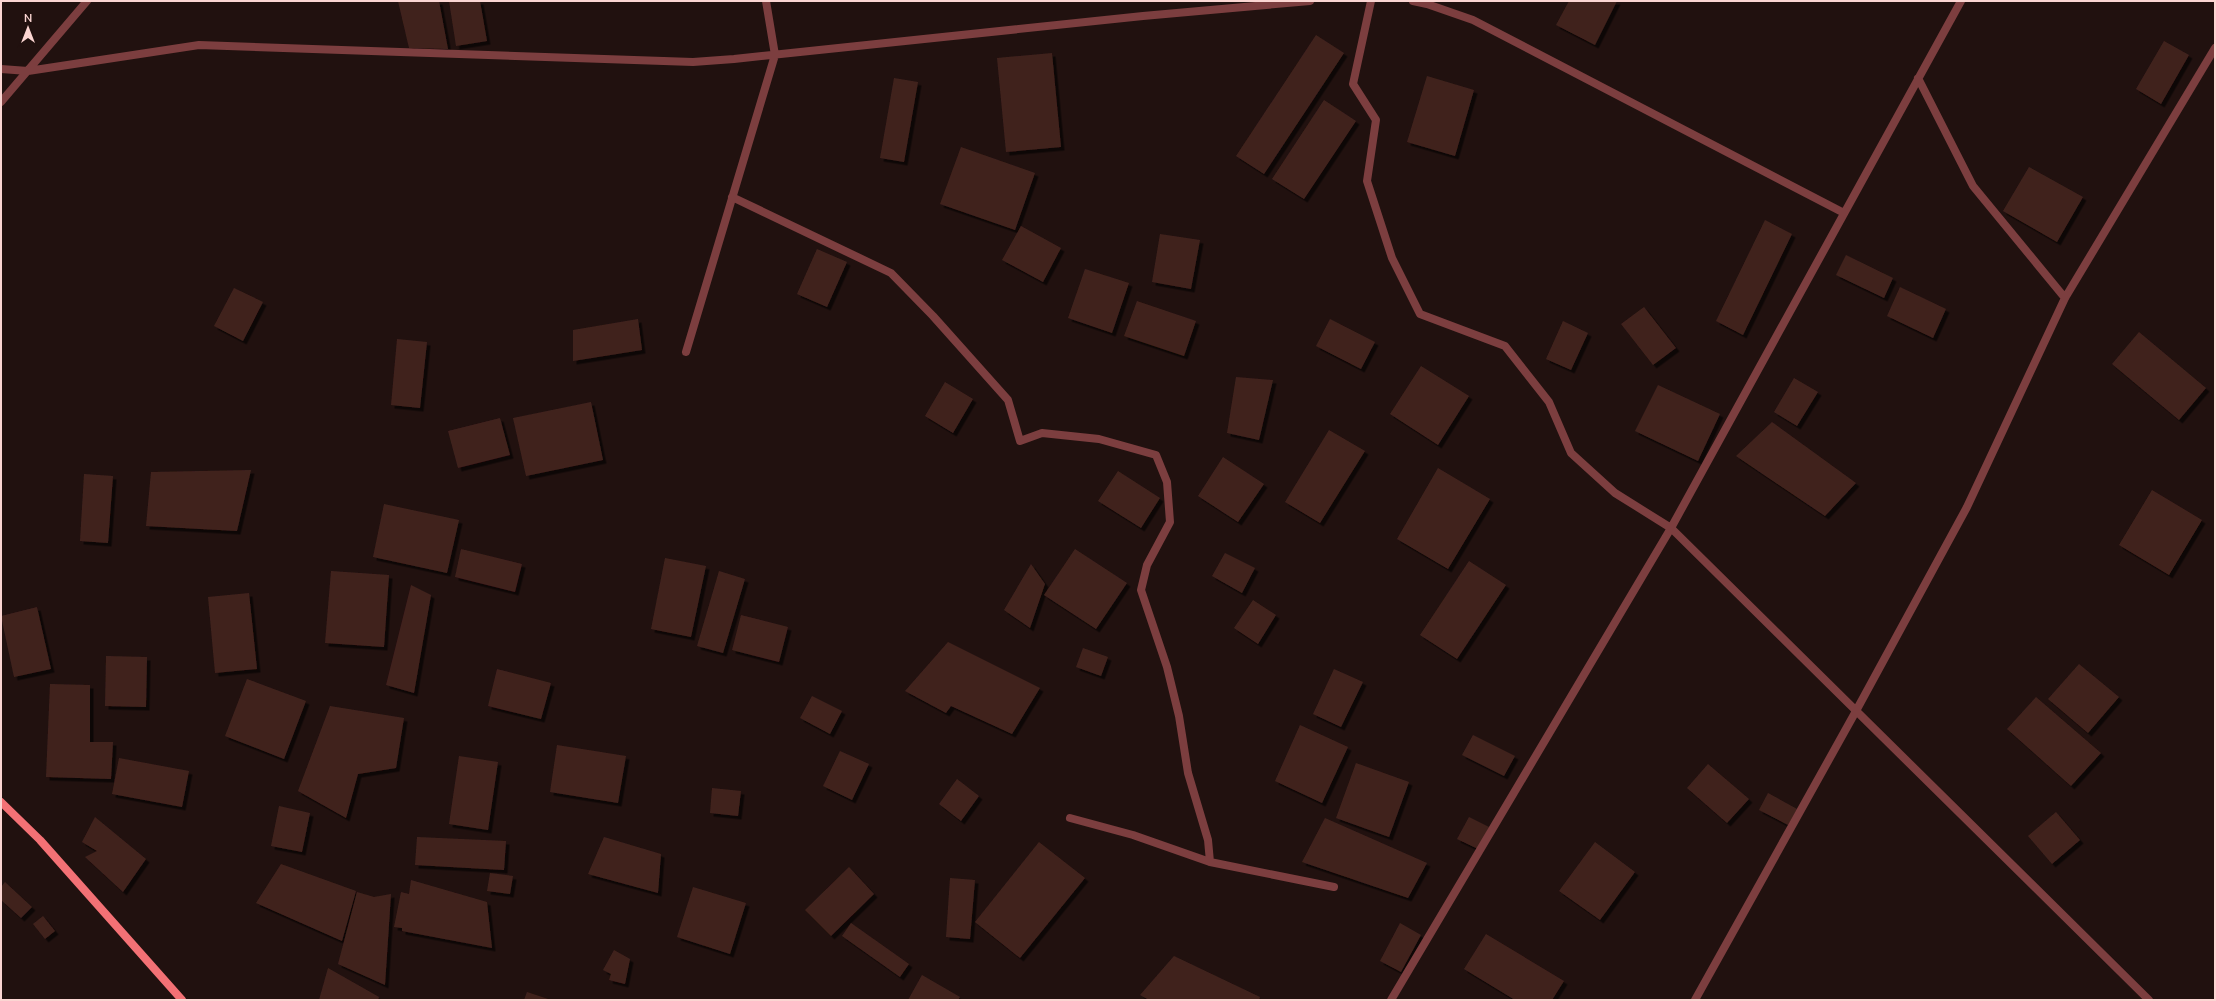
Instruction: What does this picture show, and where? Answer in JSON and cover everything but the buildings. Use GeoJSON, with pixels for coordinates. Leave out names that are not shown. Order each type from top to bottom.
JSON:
{"type":"FeatureCollection","features":[{"type":"Feature","properties":{"kind":"main road"},"geometry":{"type":"LineString","coordinates":[[1,802],[40,840],[182,1000]]}},
{"type":"Feature","properties":{"kind":"street"},"geometry":{"type":"LineString","coordinates":[[1,102],[88,1]]}},
{"type":"Feature","properties":{"kind":"street"},"geometry":{"type":"LineString","coordinates":[[686,352],[775,55],[766,1]]}},
{"type":"Feature","properties":{"kind":"street"},"geometry":{"type":"LineString","coordinates":[[1,69],[28,71],[199,45],[678,61],[734,59],[1143,16],[1310,1]]}},
{"type":"Feature","properties":{"kind":"street"},"geometry":{"type":"LineString","coordinates":[[1371,1],[1353,84],[1376,120],[1367,181],[1392,258],[1420,314],[1505,346],[1548,402],[1571,453],[1615,493],[1671,528],[2148,1000]]}},
{"type":"Feature","properties":{"kind":"street"},"geometry":{"type":"LineString","coordinates":[[1413,1],[1427,4],[1473,20],[1844,213]]}},
{"type":"Feature","properties":{"kind":"street"},"geometry":{"type":"LineString","coordinates":[[1391,1000],[1671,528],[1960,1]]}},
{"type":"Feature","properties":{"kind":"street"},"geometry":{"type":"LineString","coordinates":[[1695,1000],[1856,711],[1967,507],[2065,298],[2215,48]]}},
{"type":"Feature","properties":{"kind":"street"},"geometry":{"type":"LineString","coordinates":[[1918,78],[1973,186],[2065,298]]}},
{"type":"Feature","properties":{"kind":"street"},"geometry":{"type":"LineString","coordinates":[[732,197],[891,273],[933,316],[1008,400],[1020,441],[1042,433],[1099,439],[1156,455],[1167,482],[1170,522],[1147,565],[1141,590],[1167,668],[1179,716],[1188,773],[1208,840],[1210,862]]}},
{"type":"Feature","properties":{"kind":"street"},"geometry":{"type":"LineString","coordinates":[[1070,818],[1133,835],[1210,862],[1334,888]]}}]}
